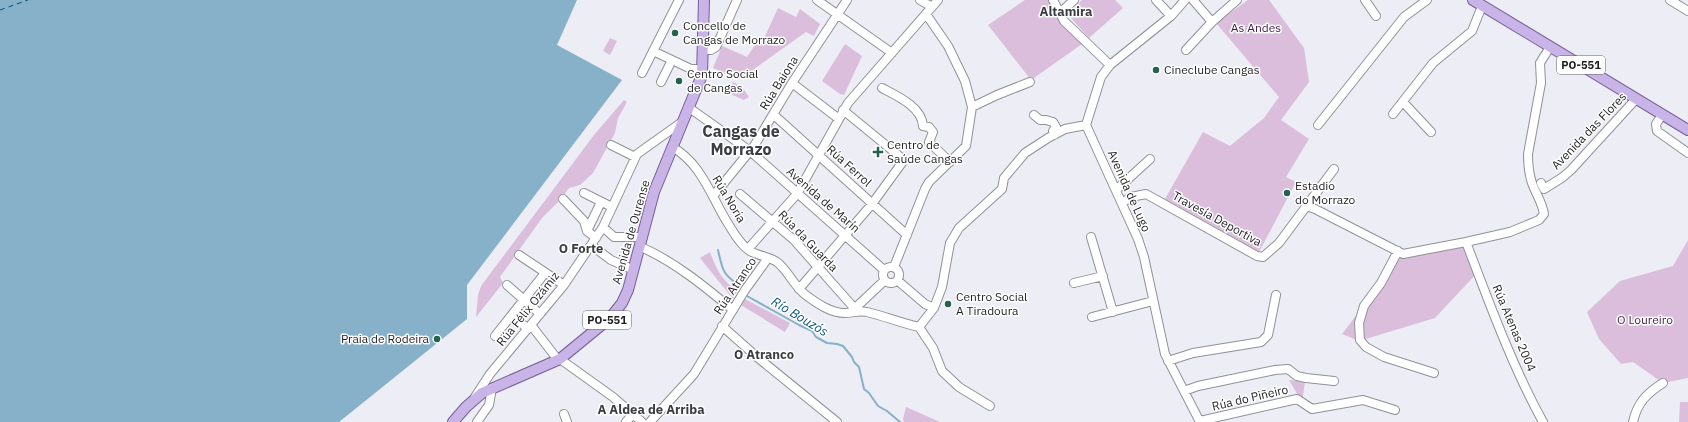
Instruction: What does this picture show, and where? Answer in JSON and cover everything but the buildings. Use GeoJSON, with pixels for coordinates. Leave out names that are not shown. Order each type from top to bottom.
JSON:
{"type":"FeatureCollection","features":[{"type":"Feature","properties":{"kind":"main road","name":"PO-551"},"geometry":{"type":"LineString","coordinates":[[688,107],[702,72],[704,0]]}},
{"type":"Feature","properties":{"kind":"main road","name":"PO-551"},"geometry":{"type":"LineString","coordinates":[[1473,0],[1688,130]]}},
{"type":"Feature","properties":{"kind":"main road","name":"Avenida de Ourense"},"geometry":{"type":"LineString","coordinates":[[453,422],[475,398],[492,388],[559,360],[610,318],[622,303],[634,270],[654,192],[688,107]]}},
{"type":"Feature","properties":{"kind":"street"},"geometry":{"type":"LineString","coordinates":[[642,74],[679,0]]}},
{"type":"Feature","properties":{"kind":"street"},"geometry":{"type":"LineString","coordinates":[[703,50],[711,50],[716,47],[737,0]]}},
{"type":"Feature","properties":{"kind":"street"},"geometry":{"type":"LineString","coordinates":[[817,0],[892,53]]}},
{"type":"Feature","properties":{"kind":"street","name":"Rúa Baiona"},"geometry":{"type":"LineString","coordinates":[[714,195],[750,151],[846,0]]}},
{"type":"Feature","properties":{"kind":"street"},"geometry":{"type":"LineString","coordinates":[[920,0],[932,7]]}},
{"type":"Feature","properties":{"kind":"street"},"geometry":{"type":"LineString","coordinates":[[748,249],[797,194],[843,110],[938,0]]}},
{"type":"Feature","properties":{"kind":"street"},"geometry":{"type":"LineString","coordinates":[[1053,0],[1064,21],[1110,65]]}},
{"type":"Feature","properties":{"kind":"street"},"geometry":{"type":"LineString","coordinates":[[1060,13],[1074,0]]}},
{"type":"Feature","properties":{"kind":"street"},"geometry":{"type":"LineString","coordinates":[[1156,0],[1171,16]]}},
{"type":"Feature","properties":{"kind":"street"},"geometry":{"type":"LineString","coordinates":[[990,406],[959,387],[942,371],[933,348],[919,327],[934,308],[942,288],[950,243],[959,228],[1002,189],[1004,178],[1025,153],[1065,129],[1086,125],[1101,77],[1110,65],[1171,16],[1185,0]]}},
{"type":"Feature","properties":{"kind":"street"},"geometry":{"type":"LineString","coordinates":[[1193,0],[1212,22]]}},
{"type":"Feature","properties":{"kind":"street"},"geometry":{"type":"LineString","coordinates":[[1186,50],[1212,22],[1237,0]]}},
{"type":"Feature","properties":{"kind":"street"},"geometry":{"type":"LineString","coordinates":[[1364,0],[1376,16]]}},
{"type":"Feature","properties":{"kind":"street"},"geometry":{"type":"LineString","coordinates":[[1318,125],[1404,17],[1427,0]]}},
{"type":"Feature","properties":{"kind":"street"},"geometry":{"type":"LineString","coordinates":[[1670,0],[1688,11]]}},
{"type":"Feature","properties":{"kind":"street"},"geometry":{"type":"LineString","coordinates":[[1393,114],[1433,63],[1472,31],[1482,6]]}},
{"type":"Feature","properties":{"kind":"street"},"geometry":{"type":"LineString","coordinates":[[894,267],[921,196],[929,182],[966,146],[972,107],[965,81],[948,46],[926,14]]}},
{"type":"Feature","properties":{"kind":"street"},"geometry":{"type":"LineString","coordinates":[[1307,206],[1403,254],[1510,232],[1539,220],[1544,214],[1542,203],[1532,184],[1528,164],[1528,154],[1542,83],[1540,63],[1550,47]]}},
{"type":"Feature","properties":{"kind":"street"},"geometry":{"type":"LineString","coordinates":[[653,51],[702,72]]}},
{"type":"Feature","properties":{"kind":"street"},"geometry":{"type":"LineString","coordinates":[[661,82],[672,60]]}},
{"type":"Feature","properties":{"kind":"street"},"geometry":{"type":"LineString","coordinates":[[972,107],[1030,82]]}},
{"type":"Feature","properties":{"kind":"street"},"geometry":{"type":"LineString","coordinates":[[792,83],[839,119]]}},
{"type":"Feature","properties":{"kind":"street"},"geometry":{"type":"LineString","coordinates":[[882,88],[905,100],[923,119],[924,126],[929,127],[933,132],[929,142],[950,162]]}},
{"type":"Feature","properties":{"kind":"street","name":"Avenida das Flores"},"geometry":{"type":"LineString","coordinates":[[1541,182],[1544,189],[1563,177],[1636,99]]}},
{"type":"Feature","properties":{"kind":"street"},"geometry":{"type":"LineString","coordinates":[[1403,102],[1431,132]]}},
{"type":"Feature","properties":{"kind":"street","name":"Avenida de Marín"},"geometry":{"type":"LineString","coordinates":[[688,107],[750,151],[884,270]]}},
{"type":"Feature","properties":{"kind":"street"},"geometry":{"type":"LineString","coordinates":[[800,290],[872,204],[904,160],[843,110]]}},
{"type":"Feature","properties":{"kind":"street","name":"Rúa Ferrol"},"geometry":{"type":"LineString","coordinates":[[774,115],[907,236]]}},
{"type":"Feature","properties":{"kind":"street"},"geometry":{"type":"LineString","coordinates":[[1034,115],[1040,120],[1053,122],[1056,127],[1053,131],[1054,135]]}},
{"type":"Feature","properties":{"kind":"street"},"geometry":{"type":"LineString","coordinates":[[1662,115],[1656,124],[1657,131],[1688,153]]}},
{"type":"Feature","properties":{"kind":"street","name":"Rúa Félix Ozámiz"},"geometry":{"type":"LineString","coordinates":[[475,398],[490,374],[564,285],[603,227],[636,156],[682,122]]}},
{"type":"Feature","properties":{"kind":"street","name":"Avenida de Lugo"},"geometry":{"type":"LineString","coordinates":[[1086,125],[1138,239],[1144,257],[1162,344],[1168,361],[1200,422]]}},
{"type":"Feature","properties":{"kind":"street"},"geometry":{"type":"LineString","coordinates":[[611,145],[636,156]]}},
{"type":"Feature","properties":{"kind":"street","name":"Rúa Noria"},"geometry":{"type":"LineString","coordinates":[[672,147],[686,156],[714,195],[726,221],[748,249],[780,264],[800,290],[826,308],[840,312],[853,310],[865,311],[919,327]]}},
{"type":"Feature","properties":{"kind":"street"},"geometry":{"type":"LineString","coordinates":[[1116,190],[1150,159]]}},
{"type":"Feature","properties":{"kind":"street","name":"Travesía Deportiva"},"geometry":{"type":"LineString","coordinates":[[1122,202],[1131,197],[1146,194],[1263,258],[1279,243],[1334,169]]}},
{"type":"Feature","properties":{"kind":"street"},"geometry":{"type":"LineString","coordinates":[[584,193],[612,207]]}},
{"type":"Feature","properties":{"kind":"street","name":"Rúa da Guarda"},"geometry":{"type":"LineString","coordinates":[[740,194],[794,240],[853,310]]}},
{"type":"Feature","properties":{"kind":"street"},"geometry":{"type":"LineString","coordinates":[[563,199],[584,221],[593,242],[611,260],[634,270]]}},
{"type":"Feature","properties":{"kind":"street"},"geometry":{"type":"LineString","coordinates":[[587,231],[601,202]]}},
{"type":"Feature","properties":{"kind":"street"},"geometry":{"type":"LineString","coordinates":[[603,227],[614,238],[642,242],[657,254],[688,273],[733,310]]}},
{"type":"Feature","properties":{"kind":"street"},"geometry":{"type":"LineString","coordinates":[[1092,237],[1113,312]]}},
{"type":"Feature","properties":{"kind":"street","name":"Rúa Atenas 2004"},"geometry":{"type":"LineString","coordinates":[[1466,242],[1488,301],[1525,386],[1543,422]]}},
{"type":"Feature","properties":{"kind":"street"},"geometry":{"type":"LineString","coordinates":[[1398,251],[1381,283],[1364,306],[1359,323],[1360,340],[1366,347],[1384,357],[1434,373]]}},
{"type":"Feature","properties":{"kind":"street"},"geometry":{"type":"LineString","coordinates":[[519,255],[564,285]]}},
{"type":"Feature","properties":{"kind":"street","name":"Rúa Atranco"},"geometry":{"type":"LineString","coordinates":[[650,422],[694,374],[722,326],[768,258]]}},
{"type":"Feature","properties":{"kind":"street"},"geometry":{"type":"LineString","coordinates":[[888,267],[894,267],[898,271],[897,280],[892,282],[886,280],[883,277],[884,270],[888,267]]}},
{"type":"Feature","properties":{"kind":"street"},"geometry":{"type":"LineString","coordinates":[[495,336],[545,273]]}},
{"type":"Feature","properties":{"kind":"street"},"geometry":{"type":"LineString","coordinates":[[1074,283],[1103,276]]}},
{"type":"Feature","properties":{"kind":"street"},"geometry":{"type":"LineString","coordinates":[[853,310],[886,280]]}},
{"type":"Feature","properties":{"kind":"street"},"geometry":{"type":"LineString","coordinates":[[897,280],[925,304],[934,308]]}},
{"type":"Feature","properties":{"kind":"street"},"geometry":{"type":"LineString","coordinates":[[507,285],[540,314]]}},
{"type":"Feature","properties":{"kind":"street"},"geometry":{"type":"LineString","coordinates":[[1168,361],[1193,353],[1261,342],[1268,335],[1276,295]]}},
{"type":"Feature","properties":{"kind":"street"},"geometry":{"type":"LineString","coordinates":[[1092,317],[1153,301]]}},
{"type":"Feature","properties":{"kind":"street"},"geometry":{"type":"LineString","coordinates":[[512,315],[529,327],[559,360],[613,397],[642,422]]}},
{"type":"Feature","properties":{"kind":"street","name":"Rúa Atranco"},"geometry":{"type":"LineString","coordinates":[[722,326],[757,357],[837,422]]}},
{"type":"Feature","properties":{"kind":"street"},"geometry":{"type":"LineString","coordinates":[[1184,392],[1198,386],[1275,370],[1288,369],[1297,376],[1334,380]]}},
{"type":"Feature","properties":{"kind":"street"},"geometry":{"type":"LineString","coordinates":[[1633,422],[1635,413],[1642,399],[1651,390],[1663,383]]}},
{"type":"Feature","properties":{"kind":"street"},"geometry":{"type":"LineString","coordinates":[[476,422],[489,405],[492,388]]}},
{"type":"Feature","properties":{"kind":"street","name":"Rúa do Piñeiro"},"geometry":{"type":"LineString","coordinates":[[1200,422],[1297,399],[1312,409],[1363,400],[1395,410]]}},
{"type":"Feature","properties":{"kind":"street"},"geometry":{"type":"LineString","coordinates":[[626,422],[633,414]]}},
{"type":"Feature","properties":{"kind":"green space"},"geometry":{"type":"Polygon","coordinates":[[[1025,0],[1048,0],[1061,23],[1082,44],[1031,80],[988,25],[1025,0]]]}},
{"type":"Feature","properties":{"kind":"green space"},"geometry":{"type":"Polygon","coordinates":[[[1082,0],[1115,0],[1123,8],[1089,38],[1069,16],[1070,12],[1082,0]]]}},
{"type":"Feature","properties":{"kind":"green space","name":"As Andes"},"geometry":{"type":"Polygon","coordinates":[[[1248,0],[1269,0],[1304,48],[1309,82],[1281,120],[1309,139],[1286,177],[1296,182],[1259,252],[1165,199],[1203,132],[1230,146],[1264,118],[1279,97],[1216,23],[1248,0]]]}},
{"type":"Feature","properties":{"kind":"green space"},"geometry":{"type":"Polygon","coordinates":[[[778,8],[796,17],[800,9],[820,24],[814,36],[806,32],[740,79],[713,68],[722,46],[747,57],[755,45],[761,45],[778,8]]]}},
{"type":"Feature","properties":{"kind":"green space"},"geometry":{"type":"Polygon","coordinates":[[[610,38],[617,41],[610,55],[603,51],[610,38]]]}},
{"type":"Feature","properties":{"kind":"green space"},"geometry":{"type":"Polygon","coordinates":[[[845,44],[862,56],[844,95],[840,94],[822,81],[845,44]]]}},
{"type":"Feature","properties":{"kind":"green space"},"geometry":{"type":"Polygon","coordinates":[[[733,82],[742,87],[749,97],[744,100],[728,93],[733,82]]]}},
{"type":"Feature","properties":{"kind":"green space"},"geometry":{"type":"Polygon","coordinates":[[[624,100],[627,102],[618,118],[615,133],[593,173],[580,185],[569,188],[561,199],[542,218],[500,277],[503,283],[476,317],[478,295],[481,286],[594,135],[624,100]]]}},
{"type":"Feature","properties":{"kind":"green space","name":"O Loureiro"},"geometry":{"type":"Polygon","coordinates":[[[1688,240],[1688,378],[1663,383],[1633,362],[1621,364],[1599,339],[1587,312],[1620,281],[1673,266],[1688,240]]]}},
{"type":"Feature","properties":{"kind":"green space"},"geometry":{"type":"Polygon","coordinates":[[[1466,242],[1477,273],[1435,318],[1359,341],[1342,334],[1403,254],[1466,242]]]}},
{"type":"Feature","properties":{"kind":"green space"},"geometry":{"type":"Polygon","coordinates":[[[710,252],[720,274],[737,291],[733,299],[700,258],[710,252]]]}},
{"type":"Feature","properties":{"kind":"green space"},"geometry":{"type":"Polygon","coordinates":[[[745,299],[790,323],[785,332],[741,305],[745,299]]]}},
{"type":"Feature","properties":{"kind":"green space"},"geometry":{"type":"Polygon","coordinates":[[[1289,380],[1305,382],[1302,402],[1289,380]]]}},
{"type":"Feature","properties":{"kind":"green space"},"geometry":{"type":"Polygon","coordinates":[[[1680,402],[1688,402],[1688,422],[1679,422],[1680,402]]]}},
{"type":"Feature","properties":{"kind":"green space"},"geometry":{"type":"Polygon","coordinates":[[[906,407],[940,422],[904,422],[903,419],[906,407]]]}},
{"type":"Feature","properties":{"kind":"water"},"geometry":{"type":"Polygon","coordinates":[[[0,0],[577,0],[557,45],[622,80],[467,285],[467,319],[339,422],[0,422],[0,0]]]}},
{"type":"Feature","properties":{"kind":"waterway","name":"Río Bouzós"},"geometry":{"type":"LineString","coordinates":[[718,250],[721,264],[727,276],[742,288]]}},
{"type":"Feature","properties":{"kind":"waterway","name":"Río Bouzós"},"geometry":{"type":"LineString","coordinates":[[747,296],[812,331],[816,337],[827,343],[843,346],[859,367],[864,389],[869,393],[878,406],[887,411],[900,422]]}},
{"type":"Feature","properties":{"kind":"ferry route"},"geometry":{"type":"LineString","coordinates":[[0,10],[28,0]]}},
{"type":"Feature","properties":{"kind":"place","name":"Concello de Cangas de Morrazo"},"geometry":{"type":"Point","coordinates":[675,33]}},
{"type":"Feature","properties":{"kind":"place","name":"Cineclube Cangas"},"geometry":{"type":"Point","coordinates":[1156,70]}},
{"type":"Feature","properties":{"kind":"place","name":"Centro Social de Cangas"},"geometry":{"type":"Point","coordinates":[679,81]}},
{"type":"Feature","properties":{"kind":"place","name":"Centro de Saúde Cangas"},"geometry":{"type":"Point","coordinates":[878,152]}},
{"type":"Feature","properties":{"kind":"place","name":"Estadio do Morrazo"},"geometry":{"type":"Point","coordinates":[1287,193]}},
{"type":"Feature","properties":{"kind":"place","name":"Centro Social A Tiradoura"},"geometry":{"type":"Point","coordinates":[948,304]}},
{"type":"Feature","properties":{"kind":"place","name":"Praia de Rodeira"},"geometry":{"type":"Point","coordinates":[437,339]}},
{"type":"Feature","properties":{"kind":"district","name":"Altamira"},"geometry":{"type":"Point","coordinates":[1066,11]}},
{"type":"Feature","properties":{"kind":"district","name":"Cangas de Morrazo"},"geometry":{"type":"Point","coordinates":[741,140]}},
{"type":"Feature","properties":{"kind":"district","name":"O Forte"},"geometry":{"type":"Point","coordinates":[581,248]}},
{"type":"Feature","properties":{"kind":"district","name":"O Atranco"},"geometry":{"type":"Point","coordinates":[764,354]}},
{"type":"Feature","properties":{"kind":"district","name":"A Aldea de Arriba"},"geometry":{"type":"Point","coordinates":[651,409]}}]}
